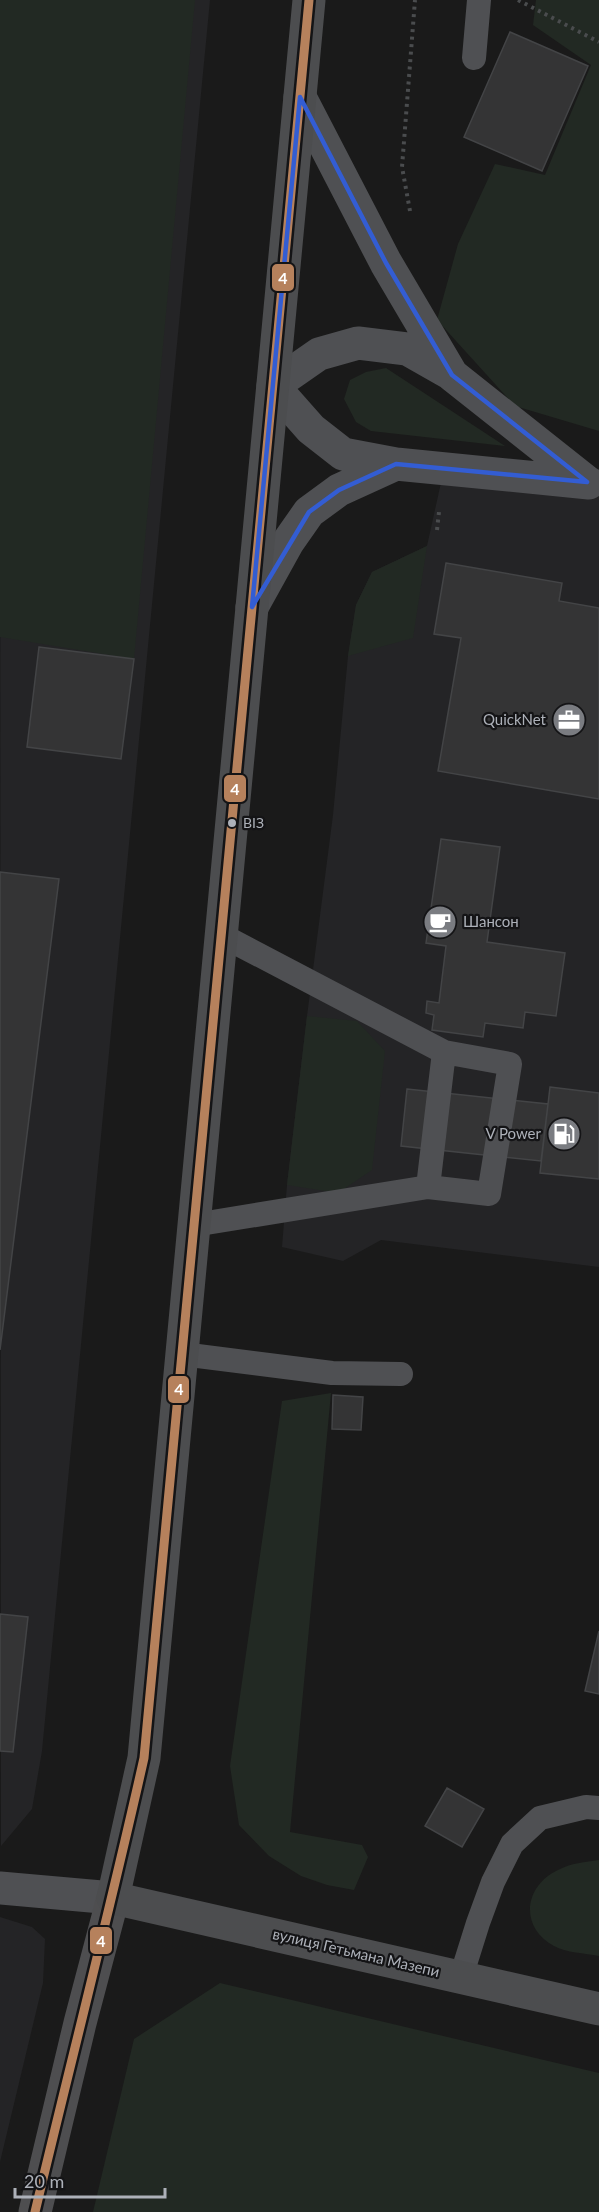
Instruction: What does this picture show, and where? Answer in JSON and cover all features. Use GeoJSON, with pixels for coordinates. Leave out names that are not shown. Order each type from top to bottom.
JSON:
{"type":"FeatureCollection","features":[{"type":"Feature","properties":{"kind":"main road"},"geometry":{"type":"LineString","coordinates":[[35,2212],[80,2023],[113,1898],[144,1758],[309,0]]}},
{"type":"Feature","properties":{"kind":"main road","name":"вулиця Гетьмана Мазепи"},"geometry":{"type":"LineString","coordinates":[[113,1898],[599,2009]]}},
{"type":"Feature","properties":{"kind":"street"},"geometry":{"type":"LineString","coordinates":[[300,97],[387,263],[453,375]]}},
{"type":"Feature","properties":{"kind":"street"},"geometry":{"type":"LineString","coordinates":[[358,343],[406,349],[453,375],[593,484],[396,464],[343,454],[311,429],[273,386],[319,354],[358,343]]}},
{"type":"Feature","properties":{"kind":"street"},"geometry":{"type":"LineString","coordinates":[[252,607],[288,542],[309,513],[339,490],[396,464]]}},
{"type":"Feature","properties":{"kind":"street"},"geometry":{"type":"LineString","coordinates":[[0,1888],[113,1898]]}},
{"type":"Feature","properties":{"kind":"lane"},"geometry":{"type":"LineString","coordinates":[[474,58],[479,0]]}},
{"type":"Feature","properties":{"kind":"lane"},"geometry":{"type":"LineString","coordinates":[[194,1225],[428,1187],[489,1194],[510,1064],[444,1052],[221,935]]}},
{"type":"Feature","properties":{"kind":"lane"},"geometry":{"type":"LineString","coordinates":[[428,1187],[444,1052]]}},
{"type":"Feature","properties":{"kind":"lane"},"geometry":{"type":"LineString","coordinates":[[182,1354],[332,1372],[401,1374]]}},
{"type":"Feature","properties":{"kind":"lane"},"geometry":{"type":"LineString","coordinates":[[461,1977],[477,1923],[493,1882],[512,1844],[540,1818],[586,1807],[599,1808]]}},
{"type":"Feature","properties":{"kind":"path"},"geometry":{"type":"LineString","coordinates":[[518,0],[599,42]]}},
{"type":"Feature","properties":{"kind":"highlighted area"},"geometry":{"type":"Polygon","coordinates":[[[300,97],[386,263],[452,375],[587,482],[396,464],[339,490],[309,512],[252,607],[300,97]]]}},
{"type":"Feature","properties":{"kind":"shaded area"},"geometry":{"type":"Polygon","coordinates":[[[0,0],[210,0],[42,1751],[32,1809],[1,1846],[0,0]]]}},
{"type":"Feature","properties":{"kind":"shaded area"},"geometry":{"type":"Polygon","coordinates":[[[0,0],[195,0],[134,659],[0,637],[0,0]]]}},
{"type":"Feature","properties":{"kind":"shaded area"},"geometry":{"type":"Polygon","coordinates":[[[536,0],[599,0],[599,431],[515,406],[437,320],[458,244],[495,164],[545,175],[591,65],[533,25],[536,0]]]}},
{"type":"Feature","properties":{"kind":"shaded area"},"geometry":{"type":"Polygon","coordinates":[[[386,368],[505,446],[371,431],[356,422],[344,399],[350,380],[366,372],[386,368]]]}},
{"type":"Feature","properties":{"kind":"shaded area"},"geometry":{"type":"Polygon","coordinates":[[[444,469],[599,487],[599,1267],[381,1240],[343,1261],[282,1247],[287,1185],[333,815],[348,656],[356,605],[372,572],[427,546],[444,469]]]}},
{"type":"Feature","properties":{"kind":"shaded area"},"geometry":{"type":"Polygon","coordinates":[[[427,546],[413,638],[348,656],[356,605],[372,572],[427,546]]]}},
{"type":"Feature","properties":{"kind":"shaded area"},"geometry":{"type":"Polygon","coordinates":[[[307,1016],[357,1021],[385,1051],[372,1170],[338,1193],[287,1185],[307,1016]]]}},
{"type":"Feature","properties":{"kind":"shaded area"},"geometry":{"type":"Polygon","coordinates":[[[331,1393],[290,1832],[362,1845],[368,1857],[354,1890],[327,1885],[301,1876],[269,1856],[239,1825],[230,1766],[282,1401],[331,1393]]]}},
{"type":"Feature","properties":{"kind":"shaded area"},"geometry":{"type":"Polygon","coordinates":[[[599,1860],[599,1956],[554,1946],[543,1938],[531,1918],[530,1907],[538,1886],[558,1870],[573,1864],[599,1860]]]}},
{"type":"Feature","properties":{"kind":"shaded area"},"geometry":{"type":"Polygon","coordinates":[[[0,1917],[32,1927],[45,1939],[43,1983],[0,2162],[0,1917]]]}},
{"type":"Feature","properties":{"kind":"shaded area"},"geometry":{"type":"Polygon","coordinates":[[[220,1983],[599,2073],[599,2212],[93,2212],[134,2039],[220,1983]]]}},
{"type":"Feature","properties":{"kind":"building"},"geometry":{"type":"Polygon","coordinates":[[[510,32],[588,66],[542,171],[464,137],[510,32]]]}},
{"type":"Feature","properties":{"kind":"building"},"geometry":{"type":"Polygon","coordinates":[[[446,563],[562,583],[559,601],[599,608],[599,799],[438,771],[461,638],[434,634],[446,563]]]}},
{"type":"Feature","properties":{"kind":"building"},"geometry":{"type":"Polygon","coordinates":[[[39,647],[134,659],[121,759],[27,747],[39,647]]]}},
{"type":"Feature","properties":{"kind":"building"},"geometry":{"type":"Polygon","coordinates":[[[441,839],[500,847],[487,942],[565,953],[556,1016],[525,1012],[523,1028],[485,1023],[483,1037],[432,1030],[434,1015],[426,1013],[427,1001],[439,1003],[446,946],[426,943],[441,839]]]}},
{"type":"Feature","properties":{"kind":"building"},"geometry":{"type":"Polygon","coordinates":[[[0,872],[59,879],[0,1350],[0,872]]]}},
{"type":"Feature","properties":{"kind":"building"},"geometry":{"type":"Polygon","coordinates":[[[550,1087],[599,1093],[599,1179],[540,1173],[550,1087]]]}},
{"type":"Feature","properties":{"kind":"building"},"geometry":{"type":"Polygon","coordinates":[[[407,1089],[548,1104],[541,1161],[401,1146],[407,1089]]]}},
{"type":"Feature","properties":{"kind":"building"},"geometry":{"type":"Polygon","coordinates":[[[333,1395],[363,1397],[361,1430],[332,1429],[333,1395]]]}},
{"type":"Feature","properties":{"kind":"building"},"geometry":{"type":"Polygon","coordinates":[[[0,1614],[28,1617],[13,1752],[0,1751],[0,1614]]]}},
{"type":"Feature","properties":{"kind":"building"},"geometry":{"type":"Polygon","coordinates":[[[599,1631],[599,1694],[585,1691],[599,1631]]]}},
{"type":"Feature","properties":{"kind":"building"},"geometry":{"type":"Polygon","coordinates":[[[447,1788],[484,1809],[462,1847],[425,1826],[447,1788]]]}},
{"type":"Feature","properties":{"kind":"transit line","name":"4"},"geometry":{"type":"LineString","coordinates":[[35,2212],[144,1758],[309,0]]}},
{"type":"Feature","properties":{"kind":"place","name":"QuickNet"},"geometry":{"type":"Point","coordinates":[569,720]}},
{"type":"Feature","properties":{"kind":"place","name":"ВІЗ"},"geometry":{"type":"Point","coordinates":[232,823]}},
{"type":"Feature","properties":{"kind":"place","name":"Шансон"},"geometry":{"type":"Point","coordinates":[440,922]}},
{"type":"Feature","properties":{"kind":"place","name":"V Power"},"geometry":{"type":"Point","coordinates":[564,1134]}}]}
